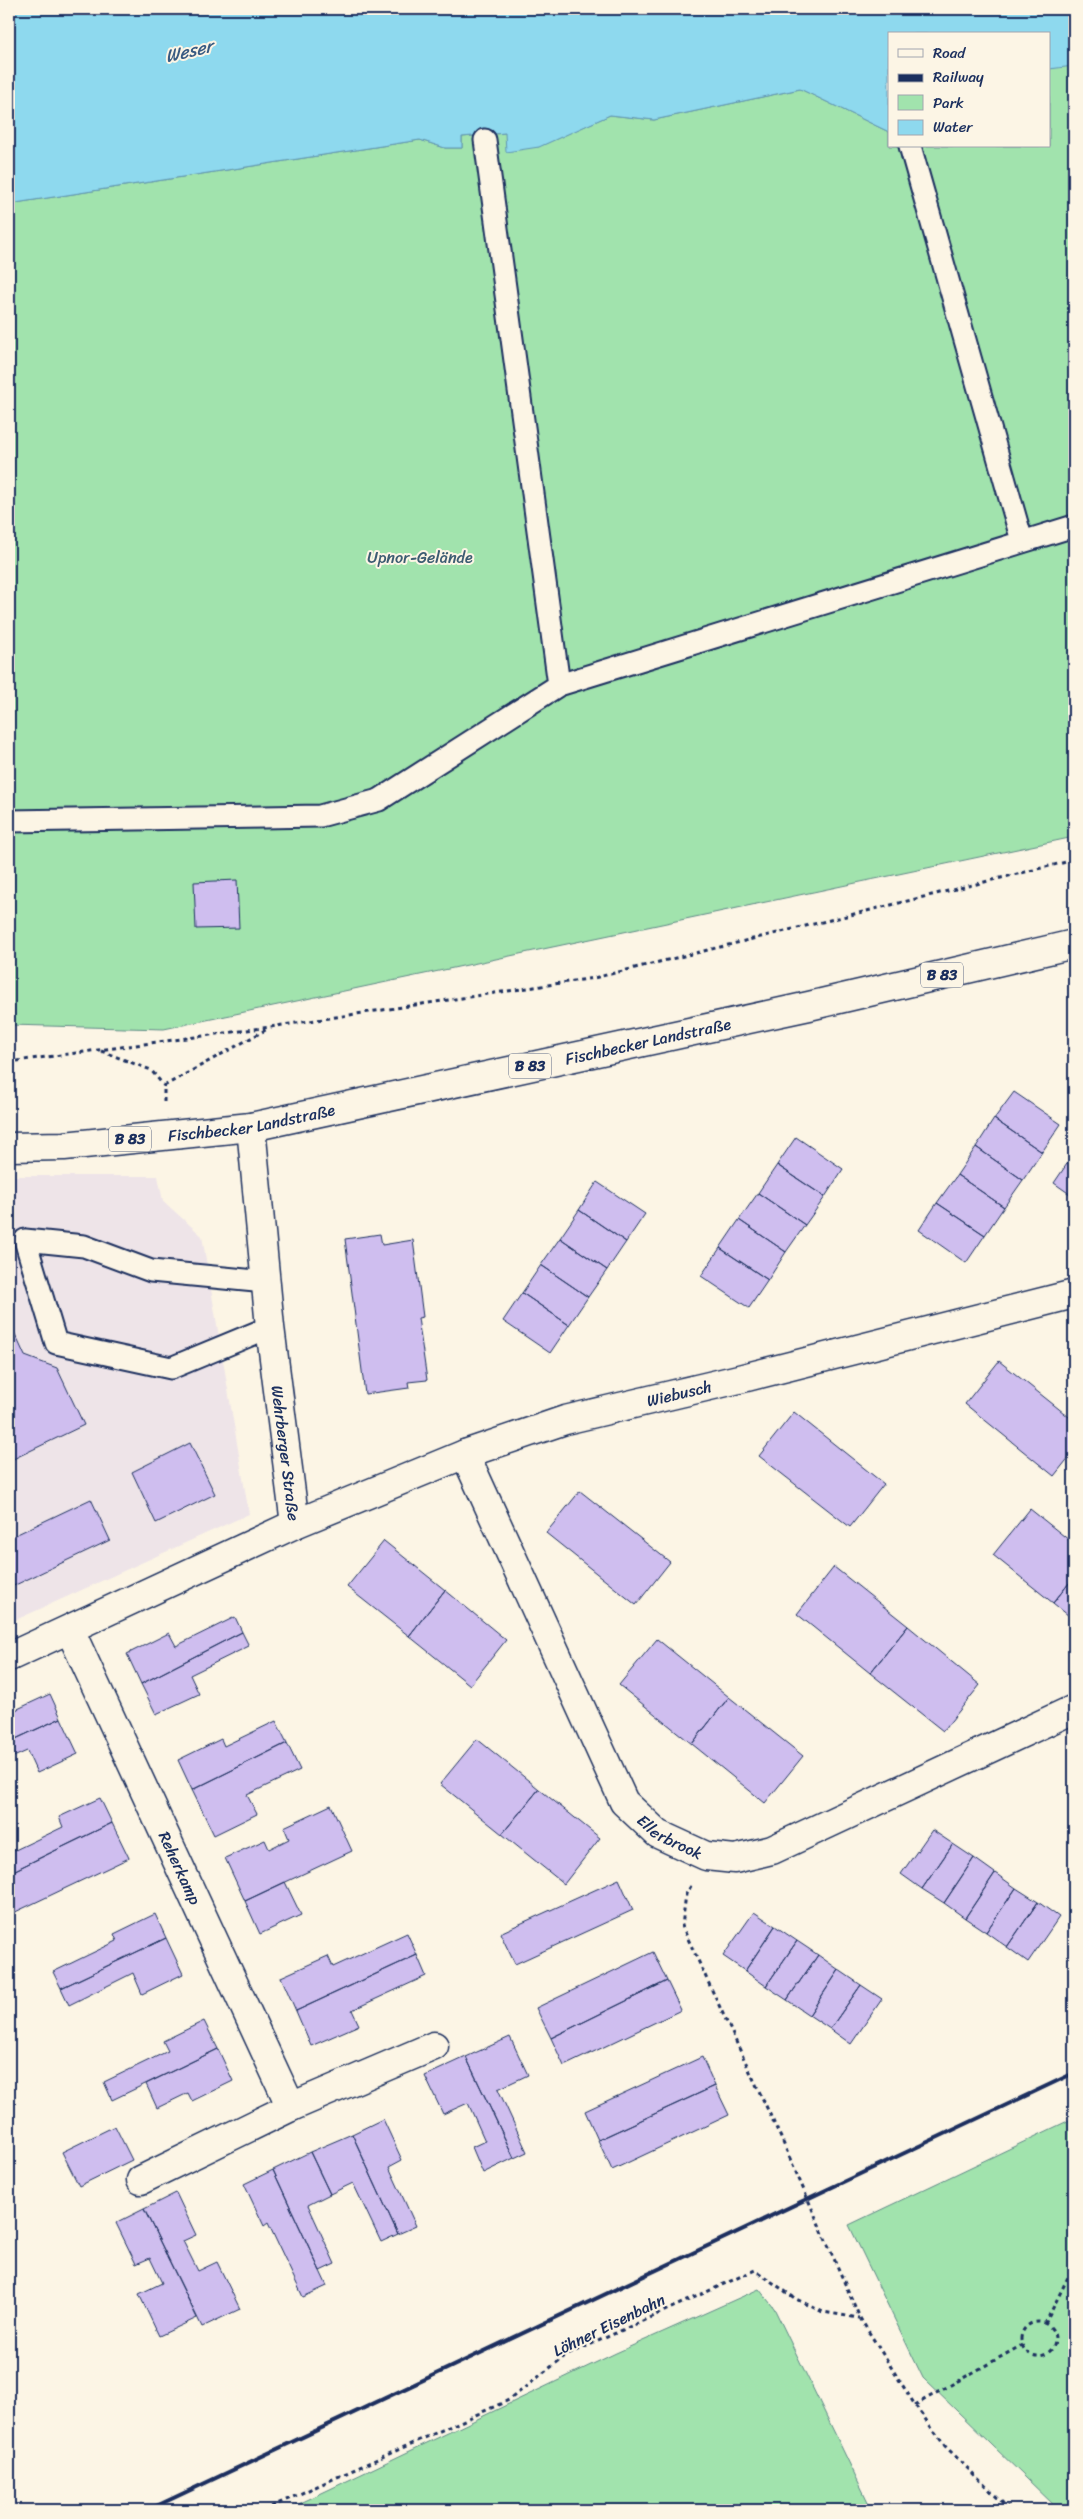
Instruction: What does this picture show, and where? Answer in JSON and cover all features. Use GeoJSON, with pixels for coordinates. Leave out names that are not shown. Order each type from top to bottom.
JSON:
{"type":"FeatureCollection","features":[{"type":"Feature","properties":{"kind":"street","name":"Fischbecker Landstraße"},"geometry":{"type":"LineString","coordinates":[[9,1147],[64,1146],[251,1127],[809,1006],[1074,944]]}},
{"type":"Feature","properties":{"kind":"street","name":"Wehrberger Straße"},"geometry":{"type":"LineString","coordinates":[[9,1658],[295,1524],[270,1328],[251,1127]]}},
{"type":"Feature","properties":{"kind":"street","name":"Wiebusch"},"geometry":{"type":"LineString","coordinates":[[295,1524],[464,1454],[565,1420],[739,1379],[1074,1294]]}},
{"type":"Feature","properties":{"kind":"street","name":"Ellerbrook"},"geometry":{"type":"LineString","coordinates":[[464,1454],[624,1802],[658,1834],[706,1856],[735,1859],[772,1850],[1074,1709]]}},
{"type":"Feature","properties":{"kind":"street","name":"Reherkamp"},"geometry":{"type":"LineString","coordinates":[[70,1630],[291,2108]]}},
{"type":"Feature","properties":{"kind":"street"},"geometry":{"type":"LineString","coordinates":[[141,2180],[291,2108],[434,2046]]}},
{"type":"Feature","properties":{"kind":"lane"},"geometry":{"type":"LineString","coordinates":[[485,140],[559,685]]}},
{"type":"Feature","properties":{"kind":"lane"},"geometry":{"type":"LineString","coordinates":[[911,148],[1022,541]]}},
{"type":"Feature","properties":{"kind":"lane"},"geometry":{"type":"LineString","coordinates":[[9,821],[320,816],[379,800],[559,685],[1074,526]]}},
{"type":"Feature","properties":{"kind":"lane"},"geometry":{"type":"LineString","coordinates":[[266,1282],[151,1271],[84,1246],[17,1240],[56,1343],[171,1368],[270,1328]]}},
{"type":"Feature","properties":{"kind":"path"},"geometry":{"type":"LineString","coordinates":[[9,1062],[270,1027],[594,978],[1074,860]]}},
{"type":"Feature","properties":{"kind":"path"},"geometry":{"type":"LineString","coordinates":[[164,1086],[270,1027]]}},
{"type":"Feature","properties":{"kind":"path"},"geometry":{"type":"LineString","coordinates":[[99,1050],[151,1070],[164,1086],[164,1135]]}},
{"type":"Feature","properties":{"kind":"path"},"geometry":{"type":"LineString","coordinates":[[706,1856],[686,1894],[682,1926],[781,2138],[860,2318],[915,2405],[945,2446],[1010,2510]]}},
{"type":"Feature","properties":{"kind":"path"},"geometry":{"type":"LineString","coordinates":[[1045,2324],[1074,2265]]}},
{"type":"Feature","properties":{"kind":"path","name":"Löhner Eisenbahn"},"geometry":{"type":"LineString","coordinates":[[264,2510],[509,2400],[565,2356],[755,2270],[796,2299],[823,2312],[860,2318]]}},
{"type":"Feature","properties":{"kind":"path"},"geometry":{"type":"LineString","coordinates":[[1034,2323],[1045,2324],[1054,2336],[1055,2341],[1050,2351],[1034,2356],[1024,2350],[1022,2344],[1020,2339],[1025,2328],[1034,2323]]}},
{"type":"Feature","properties":{"kind":"path"},"geometry":{"type":"LineString","coordinates":[[915,2405],[1022,2344]]}},
{"type":"Feature","properties":{"kind":"shaded area"},"geometry":{"type":"Polygon","coordinates":[[[9,1176],[158,1176],[163,1201],[202,1236],[249,1514],[9,1623],[9,1176]]]}},
{"type":"Feature","properties":{"kind":"green space","name":"Upnor-Gelände"},"geometry":{"type":"Polygon","coordinates":[[[1074,66],[1074,837],[164,1029],[9,1025],[9,204],[420,140],[445,148],[462,148],[462,137],[505,133],[538,147],[610,115],[654,120],[800,89],[888,132],[888,148],[1050,148],[1050,69],[1074,66]]]}},
{"type":"Feature","properties":{"kind":"green space"},"geometry":{"type":"Polygon","coordinates":[[[1074,2118],[1074,2505],[1070,2510],[1059,2510],[923,2378],[849,2225],[1074,2118]]]}},
{"type":"Feature","properties":{"kind":"green space"},"geometry":{"type":"Polygon","coordinates":[[[759,2289],[774,2308],[872,2510],[286,2510],[616,2353],[759,2289]]]}},
{"type":"Feature","properties":{"kind":"water","name":"Weser"},"geometry":{"type":"Polygon","coordinates":[[[9,9],[1074,9],[1074,66],[1050,69],[1050,32],[888,32],[888,132],[800,89],[654,120],[610,115],[539,147],[506,152],[505,133],[462,137],[462,148],[445,148],[420,140],[9,204],[9,9]]]}},
{"type":"Feature","properties":{"kind":"building"},"geometry":{"type":"Polygon","coordinates":[[[237,880],[239,928],[196,929],[194,882],[237,880]]]}},
{"type":"Feature","properties":{"kind":"building"},"geometry":{"type":"Polygon","coordinates":[[[1014,1092],[1061,1124],[1042,1152],[994,1119],[1014,1092]]]}},
{"type":"Feature","properties":{"kind":"building"},"geometry":{"type":"Polygon","coordinates":[[[994,1119],[1042,1152],[1023,1180],[976,1147],[994,1119]]]}},
{"type":"Feature","properties":{"kind":"building"},"geometry":{"type":"Polygon","coordinates":[[[796,1137],[843,1169],[825,1197],[777,1165],[796,1137]]]}},
{"type":"Feature","properties":{"kind":"building"},"geometry":{"type":"Polygon","coordinates":[[[976,1147],[1023,1180],[1004,1207],[957,1175],[976,1147]]]}},
{"type":"Feature","properties":{"kind":"building"},"geometry":{"type":"Polygon","coordinates":[[[1074,1155],[1074,1197],[1054,1183],[1074,1155]]]}},
{"type":"Feature","properties":{"kind":"building"},"geometry":{"type":"Polygon","coordinates":[[[777,1165],[825,1197],[805,1225],[758,1193],[777,1165]]]}},
{"type":"Feature","properties":{"kind":"building"},"geometry":{"type":"Polygon","coordinates":[[[957,1175],[1004,1207],[985,1235],[937,1203],[957,1175]]]}},
{"type":"Feature","properties":{"kind":"building"},"geometry":{"type":"Polygon","coordinates":[[[597,1182],[645,1214],[626,1242],[579,1210],[597,1182]]]}},
{"type":"Feature","properties":{"kind":"building"},"geometry":{"type":"Polygon","coordinates":[[[758,1193],[805,1225],[786,1252],[739,1220],[758,1193]]]}},
{"type":"Feature","properties":{"kind":"building"},"geometry":{"type":"Polygon","coordinates":[[[937,1203],[985,1235],[966,1263],[919,1230],[937,1203]]]}},
{"type":"Feature","properties":{"kind":"building"},"geometry":{"type":"Polygon","coordinates":[[[579,1210],[626,1242],[607,1270],[560,1238],[579,1210]]]}},
{"type":"Feature","properties":{"kind":"building"},"geometry":{"type":"Polygon","coordinates":[[[739,1220],[786,1252],[768,1280],[720,1248],[739,1220]]]}},
{"type":"Feature","properties":{"kind":"building"},"geometry":{"type":"Polygon","coordinates":[[[380,1234],[382,1245],[413,1240],[423,1317],[418,1318],[427,1380],[408,1382],[409,1388],[365,1394],[345,1239],[380,1234]]]}},
{"type":"Feature","properties":{"kind":"building"},"geometry":{"type":"Polygon","coordinates":[[[560,1238],[607,1270],[588,1297],[541,1265],[560,1238]]]}},
{"type":"Feature","properties":{"kind":"building"},"geometry":{"type":"Polygon","coordinates":[[[720,1248],[768,1280],[749,1308],[701,1276],[720,1248]]]}},
{"type":"Feature","properties":{"kind":"building"},"geometry":{"type":"Polygon","coordinates":[[[541,1265],[588,1297],[569,1325],[522,1293],[541,1265]]]}},
{"type":"Feature","properties":{"kind":"building"},"geometry":{"type":"Polygon","coordinates":[[[522,1293],[569,1325],[550,1353],[503,1321],[522,1293]]]}},
{"type":"Feature","properties":{"kind":"building"},"geometry":{"type":"Polygon","coordinates":[[[9,1321],[25,1356],[57,1368],[84,1425],[9,1461],[9,1321]]]}},
{"type":"Feature","properties":{"kind":"building"},"geometry":{"type":"Polygon","coordinates":[[[999,1361],[1074,1421],[1074,1451],[1054,1476],[965,1404],[999,1361]]]}},
{"type":"Feature","properties":{"kind":"building"},"geometry":{"type":"Polygon","coordinates":[[[794,1412],[884,1484],[850,1527],[759,1456],[794,1412]]]}},
{"type":"Feature","properties":{"kind":"building"},"geometry":{"type":"Polygon","coordinates":[[[190,1443],[215,1494],[156,1523],[132,1472],[190,1443]]]}},
{"type":"Feature","properties":{"kind":"building"},"geometry":{"type":"Polygon","coordinates":[[[580,1491],[670,1562],[636,1605],[546,1533],[580,1491]]]}},
{"type":"Feature","properties":{"kind":"building"},"geometry":{"type":"Polygon","coordinates":[[[91,1499],[110,1540],[9,1588],[9,1538],[91,1499]]]}},
{"type":"Feature","properties":{"kind":"building"},"geometry":{"type":"Polygon","coordinates":[[[1030,1509],[1074,1544],[1074,1577],[1053,1603],[993,1555],[1030,1509]]]}},
{"type":"Feature","properties":{"kind":"building"},"geometry":{"type":"Polygon","coordinates":[[[384,1541],[445,1590],[409,1636],[347,1587],[384,1541]]]}},
{"type":"Feature","properties":{"kind":"building"},"geometry":{"type":"Polygon","coordinates":[[[834,1567],[908,1626],[870,1673],[797,1614],[834,1567]]]}},
{"type":"Feature","properties":{"kind":"building"},"geometry":{"type":"Polygon","coordinates":[[[1074,1577],[1074,1620],[1053,1603],[1074,1577]]]}},
{"type":"Feature","properties":{"kind":"building"},"geometry":{"type":"Polygon","coordinates":[[[445,1590],[506,1640],[470,1685],[409,1636],[445,1590]]]}},
{"type":"Feature","properties":{"kind":"building"},"geometry":{"type":"Polygon","coordinates":[[[235,1617],[242,1632],[141,1684],[127,1654],[169,1633],[176,1646],[235,1617]]]}},
{"type":"Feature","properties":{"kind":"building"},"geometry":{"type":"Polygon","coordinates":[[[908,1626],[980,1685],[943,1731],[870,1673],[908,1626]]]}},
{"type":"Feature","properties":{"kind":"building"},"geometry":{"type":"Polygon","coordinates":[[[242,1632],[249,1646],[190,1675],[199,1694],[156,1714],[141,1684],[242,1632]]]}},
{"type":"Feature","properties":{"kind":"building"},"geometry":{"type":"Polygon","coordinates":[[[657,1639],[729,1697],[692,1744],[619,1685],[657,1639]]]}},
{"type":"Feature","properties":{"kind":"building"},"geometry":{"type":"Polygon","coordinates":[[[50,1694],[61,1718],[9,1742],[9,1723],[12,1721],[9,1713],[50,1694]]]}},
{"type":"Feature","properties":{"kind":"building"},"geometry":{"type":"Polygon","coordinates":[[[729,1697],[803,1756],[765,1803],[692,1744],[729,1697]]]}},
{"type":"Feature","properties":{"kind":"building"},"geometry":{"type":"Polygon","coordinates":[[[61,1718],[78,1754],[37,1773],[27,1751],[9,1759],[9,1742],[61,1718]]]}},
{"type":"Feature","properties":{"kind":"building"},"geometry":{"type":"Polygon","coordinates":[[[276,1721],[287,1743],[192,1790],[178,1760],[221,1739],[224,1746],[276,1721]]]}},
{"type":"Feature","properties":{"kind":"building"},"geometry":{"type":"Polygon","coordinates":[[[477,1739],[539,1789],[502,1834],[440,1784],[477,1739]]]}},
{"type":"Feature","properties":{"kind":"building"},"geometry":{"type":"Polygon","coordinates":[[[287,1743],[300,1770],[247,1795],[257,1814],[214,1835],[192,1790],[287,1743]]]}},
{"type":"Feature","properties":{"kind":"building"},"geometry":{"type":"Polygon","coordinates":[[[539,1789],[600,1838],[564,1884],[502,1834],[539,1789]]]}},
{"type":"Feature","properties":{"kind":"building"},"geometry":{"type":"Polygon","coordinates":[[[100,1798],[112,1823],[9,1873],[9,1853],[63,1827],[59,1817],[100,1798]]]}},
{"type":"Feature","properties":{"kind":"building"},"geometry":{"type":"Polygon","coordinates":[[[331,1805],[352,1851],[245,1901],[225,1858],[265,1840],[269,1849],[289,1839],[284,1827],[331,1805]]]}},
{"type":"Feature","properties":{"kind":"building"},"geometry":{"type":"Polygon","coordinates":[[[112,1823],[129,1858],[9,1915],[9,1873],[112,1823]]]}},
{"type":"Feature","properties":{"kind":"building"},"geometry":{"type":"Polygon","coordinates":[[[932,1830],[953,1844],[922,1889],[901,1874],[932,1830]]]}},
{"type":"Feature","properties":{"kind":"building"},"geometry":{"type":"Polygon","coordinates":[[[953,1844],[974,1858],[944,1903],[922,1889],[953,1844]]]}},
{"type":"Feature","properties":{"kind":"building"},"geometry":{"type":"Polygon","coordinates":[[[974,1858],[995,1873],[965,1918],[944,1903],[974,1858]]]}},
{"type":"Feature","properties":{"kind":"building"},"geometry":{"type":"Polygon","coordinates":[[[995,1873],[1016,1888],[986,1932],[965,1918],[995,1873]]]}},
{"type":"Feature","properties":{"kind":"building"},"geometry":{"type":"Polygon","coordinates":[[[619,1879],[633,1910],[515,1964],[500,1933],[619,1879]]]}},
{"type":"Feature","properties":{"kind":"building"},"geometry":{"type":"Polygon","coordinates":[[[285,1882],[301,1915],[260,1934],[245,1901],[285,1882]]]}},
{"type":"Feature","properties":{"kind":"building"},"geometry":{"type":"Polygon","coordinates":[[[1016,1888],[1038,1902],[1007,1947],[986,1932],[1016,1888]]]}},
{"type":"Feature","properties":{"kind":"building"},"geometry":{"type":"Polygon","coordinates":[[[1038,1902],[1059,1917],[1028,1962],[1007,1947],[1038,1902]]]}},
{"type":"Feature","properties":{"kind":"building"},"geometry":{"type":"Polygon","coordinates":[[[754,1912],[775,1926],[745,1971],[723,1956],[754,1912]]]}},
{"type":"Feature","properties":{"kind":"building"},"geometry":{"type":"Polygon","coordinates":[[[155,1914],[166,1938],[61,1988],[53,1972],[117,1941],[114,1934],[155,1914]]]}},
{"type":"Feature","properties":{"kind":"building"},"geometry":{"type":"Polygon","coordinates":[[[775,1926],[797,1941],[766,1986],[745,1971],[775,1926]]]}},
{"type":"Feature","properties":{"kind":"building"},"geometry":{"type":"Polygon","coordinates":[[[407,1933],[417,1955],[296,2011],[281,1977],[328,1956],[333,1967],[407,1933]]]}},
{"type":"Feature","properties":{"kind":"building"},"geometry":{"type":"Polygon","coordinates":[[[166,1938],[183,1974],[142,1994],[133,1973],[69,2005],[61,1988],[166,1938]]]}},
{"type":"Feature","properties":{"kind":"building"},"geometry":{"type":"Polygon","coordinates":[[[797,1941],[818,1955],[787,2000],[766,1986],[797,1941]]]}},
{"type":"Feature","properties":{"kind":"building"},"geometry":{"type":"Polygon","coordinates":[[[653,1952],[667,1981],[551,2038],[536,2008],[653,1952]]]}},
{"type":"Feature","properties":{"kind":"building"},"geometry":{"type":"Polygon","coordinates":[[[417,1955],[426,1976],[352,2010],[359,2025],[311,2046],[296,2011],[417,1955]]]}},
{"type":"Feature","properties":{"kind":"building"},"geometry":{"type":"Polygon","coordinates":[[[818,1955],[839,1970],[809,2015],[787,2000],[818,1955]]]}},
{"type":"Feature","properties":{"kind":"building"},"geometry":{"type":"Polygon","coordinates":[[[839,1970],[861,1985],[830,2029],[809,2015],[839,1970]]]}},
{"type":"Feature","properties":{"kind":"building"},"geometry":{"type":"Polygon","coordinates":[[[667,1981],[681,2010],[564,2066],[551,2038],[667,1981]]]}},
{"type":"Feature","properties":{"kind":"building"},"geometry":{"type":"Polygon","coordinates":[[[861,1985],[882,1999],[851,2044],[830,2029],[861,1985]]]}},
{"type":"Feature","properties":{"kind":"building"},"geometry":{"type":"Polygon","coordinates":[[[204,2021],[218,2049],[112,2100],[104,2082],[168,2051],[163,2041],[204,2021]]]}},
{"type":"Feature","properties":{"kind":"building"},"geometry":{"type":"Polygon","coordinates":[[[510,2037],[528,2075],[498,2089],[527,2152],[514,2158],[466,2057],[510,2037]]]}},
{"type":"Feature","properties":{"kind":"building"},"geometry":{"type":"Polygon","coordinates":[[[218,2049],[233,2081],[192,2101],[188,2093],[157,2108],[146,2084],[218,2049]]]}},
{"type":"Feature","properties":{"kind":"building"},"geometry":{"type":"Polygon","coordinates":[[[466,2057],[514,2158],[483,2173],[472,2147],[485,2141],[468,2103],[443,2114],[425,2076],[466,2057]]]}},
{"type":"Feature","properties":{"kind":"building"},"geometry":{"type":"Polygon","coordinates":[[[702,2057],[715,2086],[598,2140],[585,2111],[702,2057]]]}},
{"type":"Feature","properties":{"kind":"building"},"geometry":{"type":"Polygon","coordinates":[[[715,2086],[729,2115],[612,2170],[598,2140],[715,2086]]]}},
{"type":"Feature","properties":{"kind":"building"},"geometry":{"type":"Polygon","coordinates":[[[383,2119],[402,2160],[389,2167],[416,2226],[398,2234],[352,2134],[383,2119]]]}},
{"type":"Feature","properties":{"kind":"building"},"geometry":{"type":"Polygon","coordinates":[[[115,2126],[132,2160],[79,2186],[62,2152],[115,2126]]]}},
{"type":"Feature","properties":{"kind":"building"},"geometry":{"type":"Polygon","coordinates":[[[352,2134],[398,2234],[381,2242],[353,2183],[330,2194],[310,2152],[352,2134]]]}},
{"type":"Feature","properties":{"kind":"building"},"geometry":{"type":"Polygon","coordinates":[[[310,2152],[330,2194],[308,2205],[335,2264],[320,2271],[273,2170],[310,2152]]]}},
{"type":"Feature","properties":{"kind":"building"},"geometry":{"type":"Polygon","coordinates":[[[273,2170],[327,2286],[303,2297],[268,2223],[264,2226],[244,2184],[273,2170]]]}},
{"type":"Feature","properties":{"kind":"building"},"geometry":{"type":"Polygon","coordinates":[[[176,2193],[196,2235],[183,2241],[198,2271],[217,2262],[240,2309],[202,2327],[144,2209],[176,2193]]]}},
{"type":"Feature","properties":{"kind":"building"},"geometry":{"type":"Polygon","coordinates":[[[144,2209],[197,2318],[159,2336],[139,2294],[162,2283],[150,2258],[136,2264],[116,2223],[144,2209]]]}},
{"type":"Feature","properties":{"kind":"railway"},"geometry":{"type":"LineString","coordinates":[[148,2510],[1074,2073]]}}]}
